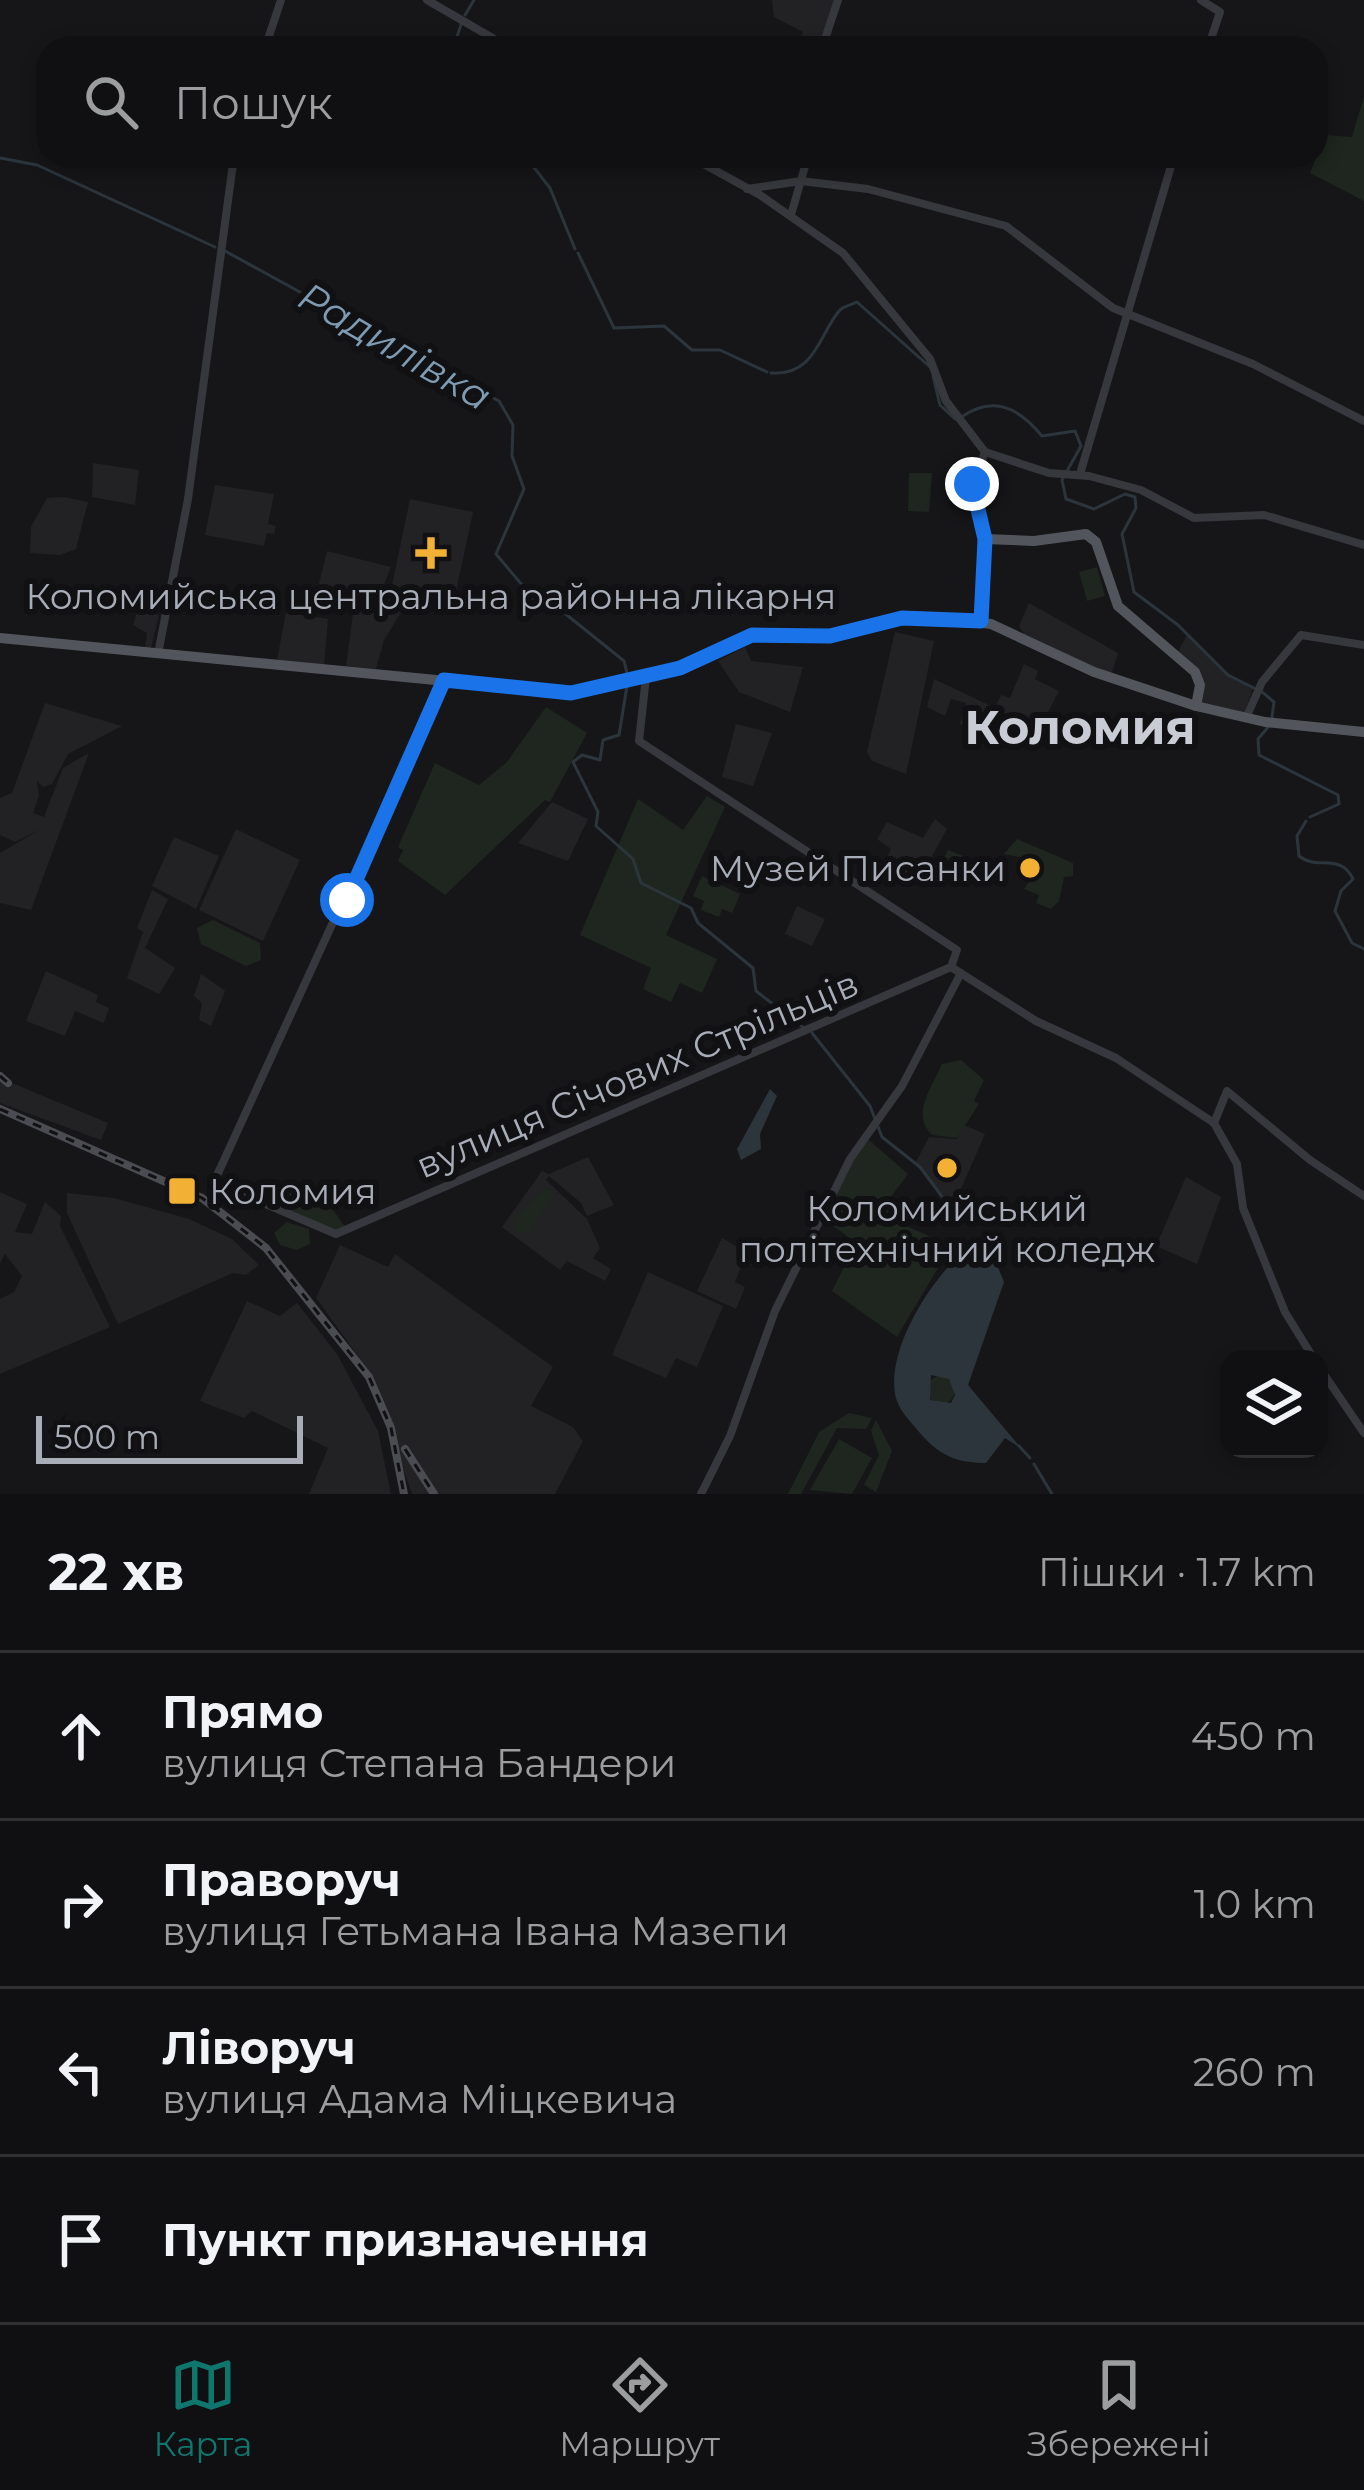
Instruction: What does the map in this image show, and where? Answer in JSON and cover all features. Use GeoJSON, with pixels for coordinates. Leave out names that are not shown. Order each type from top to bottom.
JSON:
{"type":"FeatureCollection","features":[{"type":"Feature","properties":{"kind":"main road"},"geometry":{"type":"LineString","coordinates":[[981,621],[985,539],[1090,536],[1118,606],[1199,680],[1196,706]]}},
{"type":"Feature","properties":{"kind":"main road"},"geometry":{"type":"LineString","coordinates":[[0,638],[571,693],[646,677],[752,635],[830,636],[902,618],[981,621],[1102,675],[1196,706],[1270,723],[1364,732]]}},
{"type":"Feature","properties":{"kind":"street"},"geometry":{"type":"LineString","coordinates":[[269,36],[281,0]]}},
{"type":"Feature","properties":{"kind":"street"},"geometry":{"type":"LineString","coordinates":[[427,0],[492,36]]}},
{"type":"Feature","properties":{"kind":"street"},"geometry":{"type":"LineString","coordinates":[[826,36],[838,0]]}},
{"type":"Feature","properties":{"kind":"street"},"geometry":{"type":"LineString","coordinates":[[1201,0],[1220,12],[1212,36]]}},
{"type":"Feature","properties":{"kind":"street"},"geometry":{"type":"LineString","coordinates":[[158,654],[188,499],[232,168]]}},
{"type":"Feature","properties":{"kind":"street"},"geometry":{"type":"LineString","coordinates":[[710,168],[791,215],[842,253],[930,358],[944,398],[985,452],[1141,490],[1194,518],[1264,514],[1364,545]]}},
{"type":"Feature","properties":{"kind":"street"},"geometry":{"type":"LineString","coordinates":[[791,215],[805,168]]}},
{"type":"Feature","properties":{"kind":"street"},"geometry":{"type":"LineString","coordinates":[[1070,473],[1127,314],[1170,168]]}},
{"type":"Feature","properties":{"kind":"street"},"geometry":{"type":"LineString","coordinates":[[747,189],[801,181],[874,190],[1006,226],[1106,304],[1252,364],[1364,421]]}},
{"type":"Feature","properties":{"kind":"street"},"geometry":{"type":"LineString","coordinates":[[985,452],[972,489],[985,539]]}},
{"type":"Feature","properties":{"kind":"street"},"geometry":{"type":"LineString","coordinates":[[1246,718],[1262,682],[1301,635],[1364,645]]}},
{"type":"Feature","properties":{"kind":"street"},"geometry":{"type":"LineString","coordinates":[[646,677],[638,740],[957,950],[951,967],[1036,1021],[1122,1061],[1214,1124],[1238,1164],[1243,1208],[1285,1312],[1308,1350]]}},
{"type":"Feature","properties":{"kind":"street","name":"вулиця Січових Стрільців"},"geometry":{"type":"LineString","coordinates":[[444,680],[214,1182],[336,1234],[951,967]]}},
{"type":"Feature","properties":{"kind":"street"},"geometry":{"type":"LineString","coordinates":[[701,1494],[730,1436],[776,1310],[873,1123],[902,1086],[961,973]]}},
{"type":"Feature","properties":{"kind":"street"},"geometry":{"type":"LineString","coordinates":[[1214,1124],[1227,1091],[1287,1143],[1364,1196]]}},
{"type":"Feature","properties":{"kind":"street"},"geometry":{"type":"LineString","coordinates":[[1328,1380],[1364,1432]]}},
{"type":"Feature","properties":{"kind":"shaded area"},"geometry":{"type":"Polygon","coordinates":[[[772,0],[838,0],[824,36],[801,36],[803,32],[774,17],[772,0]]]}},
{"type":"Feature","properties":{"kind":"shaded area"},"geometry":{"type":"Polygon","coordinates":[[[1364,96],[1364,201],[1310,173],[1312,168],[1328,168],[1328,135],[1352,137],[1364,96]]]}},
{"type":"Feature","properties":{"kind":"shaded area"},"geometry":{"type":"Polygon","coordinates":[[[93,463],[139,470],[135,505],[92,497],[93,463]]]}},
{"type":"Feature","properties":{"kind":"shaded area"},"geometry":{"type":"Polygon","coordinates":[[[909,473],[932,473],[929,512],[908,511],[909,473]]]}},
{"type":"Feature","properties":{"kind":"shaded area"},"geometry":{"type":"Polygon","coordinates":[[[215,485],[274,494],[268,524],[276,526],[274,534],[267,533],[264,546],[205,535],[215,485]]]}},
{"type":"Feature","properties":{"kind":"shaded area"},"geometry":{"type":"Polygon","coordinates":[[[47,498],[88,502],[76,549],[60,555],[30,553],[31,527],[47,498]]]}},
{"type":"Feature","properties":{"kind":"shaded area","name":"Коломийська центральна районна лікарня"},"geometry":{"type":"Polygon","coordinates":[[[410,499],[473,512],[452,610],[390,595],[410,499]]]}},
{"type":"Feature","properties":{"kind":"shaded area"},"geometry":{"type":"Polygon","coordinates":[[[327,551],[391,567],[377,602],[318,588],[327,551]]]}},
{"type":"Feature","properties":{"kind":"shaded area"},"geometry":{"type":"Polygon","coordinates":[[[1097,567],[1105,596],[1087,601],[1079,572],[1097,567]]]}},
{"type":"Feature","properties":{"kind":"shaded area"},"geometry":{"type":"Polygon","coordinates":[[[387,599],[406,604],[384,640],[376,669],[346,666],[354,606],[387,599]]]}},
{"type":"Feature","properties":{"kind":"shaded area"},"geometry":{"type":"Polygon","coordinates":[[[1029,603],[1118,653],[1111,675],[1024,634],[1019,626],[1029,603]]]}},
{"type":"Feature","properties":{"kind":"shaded area"},"geometry":{"type":"Polygon","coordinates":[[[138,609],[159,615],[151,648],[145,648],[147,633],[133,625],[138,609]]]}},
{"type":"Feature","properties":{"kind":"shaded area"},"geometry":{"type":"Polygon","coordinates":[[[286,612],[328,619],[324,666],[277,660],[286,612]]]}},
{"type":"Feature","properties":{"kind":"shaded area"},"geometry":{"type":"Polygon","coordinates":[[[895,632],[934,641],[906,774],[872,761],[867,752],[895,632]]]}},
{"type":"Feature","properties":{"kind":"shaded area"},"geometry":{"type":"Polygon","coordinates":[[[1187,635],[1223,671],[1253,688],[1244,714],[1199,702],[1203,685],[1176,655],[1187,635]]]}},
{"type":"Feature","properties":{"kind":"shaded area"},"geometry":{"type":"Polygon","coordinates":[[[745,647],[751,661],[803,667],[790,712],[739,692],[718,661],[745,647]]]}},
{"type":"Feature","properties":{"kind":"shaded area"},"geometry":{"type":"Polygon","coordinates":[[[1024,664],[1038,671],[1035,679],[1059,691],[1037,733],[993,712],[1001,695],[1010,698],[1024,664]]]}},
{"type":"Feature","properties":{"kind":"shaded area"},"geometry":{"type":"Polygon","coordinates":[[[934,679],[991,706],[980,733],[960,724],[966,703],[951,699],[945,716],[927,707],[934,679]]]}},
{"type":"Feature","properties":{"kind":"shaded area"},"geometry":{"type":"Polygon","coordinates":[[[45,703],[122,726],[68,754],[52,784],[43,787],[37,781],[39,795],[33,813],[44,817],[63,768],[89,753],[31,910],[0,903],[0,853],[39,830],[15,842],[0,835],[0,798],[12,793],[45,703]]]}},
{"type":"Feature","properties":{"kind":"shaded area"},"geometry":{"type":"Polygon","coordinates":[[[546,707],[587,733],[550,802],[545,800],[445,895],[398,861],[403,850],[398,847],[435,763],[479,785],[507,762],[546,707]]]}},
{"type":"Feature","properties":{"kind":"shaded area"},"geometry":{"type":"Polygon","coordinates":[[[736,724],[772,733],[753,786],[722,777],[736,724]]]}},
{"type":"Feature","properties":{"kind":"shaded area"},"geometry":{"type":"Polygon","coordinates":[[[707,796],[725,807],[666,935],[717,959],[702,993],[680,983],[671,1002],[643,989],[651,968],[580,935],[638,799],[683,830],[707,796]]]}},
{"type":"Feature","properties":{"kind":"shaded area"},"geometry":{"type":"Polygon","coordinates":[[[552,802],[588,819],[568,861],[518,843],[552,802]]]}},
{"type":"Feature","properties":{"kind":"shaded area"},"geometry":{"type":"Polygon","coordinates":[[[935,819],[947,829],[922,874],[915,872],[910,883],[882,868],[891,849],[877,839],[887,822],[923,838],[935,819]]]}},
{"type":"Feature","properties":{"kind":"shaded area"},"geometry":{"type":"Polygon","coordinates":[[[236,829],[300,860],[263,941],[199,910],[236,829]]]}},
{"type":"Feature","properties":{"kind":"shaded area"},"geometry":{"type":"Polygon","coordinates":[[[174,837],[219,856],[196,909],[152,886],[174,837]]]}},
{"type":"Feature","properties":{"kind":"shaded area"},"geometry":{"type":"Polygon","coordinates":[[[1017,839],[1073,863],[1073,876],[1064,877],[1059,901],[1051,909],[1036,903],[1039,895],[1024,889],[1038,870],[1035,860],[1004,854],[1017,839]]]}},
{"type":"Feature","properties":{"kind":"shaded area"},"geometry":{"type":"Polygon","coordinates":[[[948,850],[984,864],[976,885],[937,871],[948,850]]]}},
{"type":"Feature","properties":{"kind":"shaded area"},"geometry":{"type":"Polygon","coordinates":[[[702,876],[740,894],[732,913],[722,909],[719,917],[701,910],[704,901],[693,896],[702,876]]]}},
{"type":"Feature","properties":{"kind":"shaded area"},"geometry":{"type":"Polygon","coordinates":[[[152,890],[168,899],[145,948],[175,968],[159,994],[127,978],[143,932],[137,928],[152,890]]]}},
{"type":"Feature","properties":{"kind":"shaded area"},"geometry":{"type":"Polygon","coordinates":[[[797,906],[825,919],[812,946],[785,934],[797,906]]]}},
{"type":"Feature","properties":{"kind":"shaded area"},"geometry":{"type":"Polygon","coordinates":[[[213,920],[260,943],[261,960],[246,966],[201,944],[197,928],[213,920]]]}},
{"type":"Feature","properties":{"kind":"shaded area"},"geometry":{"type":"Polygon","coordinates":[[[46,971],[98,995],[96,1002],[109,1008],[104,1023],[75,1011],[65,1036],[26,1021],[46,971]]]}},
{"type":"Feature","properties":{"kind":"shaded area"},"geometry":{"type":"Polygon","coordinates":[[[201,974],[225,991],[211,1026],[199,1020],[202,1003],[194,996],[201,974]]]}},
{"type":"Feature","properties":{"kind":"shaded area"},"geometry":{"type":"Polygon","coordinates":[[[961,1060],[984,1080],[974,1101],[979,1104],[957,1138],[932,1135],[923,1119],[928,1092],[942,1064],[961,1060]]]}},
{"type":"Feature","properties":{"kind":"shaded area"},"geometry":{"type":"Polygon","coordinates":[[[0,1078],[108,1123],[101,1140],[0,1103],[0,1078]]]}},
{"type":"Feature","properties":{"kind":"shaded area"},"geometry":{"type":"Polygon","coordinates":[[[770,1089],[777,1096],[760,1134],[761,1149],[741,1160],[737,1149],[770,1089]]]}},
{"type":"Feature","properties":{"kind":"shaded area","name":"Коломийський політехнічний коледж"},"geometry":{"type":"Polygon","coordinates":[[[964,1125],[985,1134],[953,1207],[916,1162],[929,1137],[957,1139],[964,1125]]]}},
{"type":"Feature","properties":{"kind":"shaded area"},"geometry":{"type":"Polygon","coordinates":[[[869,1140],[908,1174],[890,1198],[893,1220],[929,1236],[929,1249],[944,1258],[897,1337],[832,1291],[856,1243],[823,1218],[860,1147],[869,1140]]]}},
{"type":"Feature","properties":{"kind":"shaded area"},"geometry":{"type":"Polygon","coordinates":[[[588,1157],[614,1205],[587,1216],[581,1203],[549,1176],[546,1180],[587,1219],[600,1248],[593,1258],[611,1269],[605,1281],[567,1261],[560,1270],[502,1227],[542,1171],[549,1174],[588,1157]]]}},
{"type":"Feature","properties":{"kind":"shaded area"},"geometry":{"type":"Polygon","coordinates":[[[1186,1177],[1221,1197],[1197,1264],[1156,1246],[1186,1177]]]}},
{"type":"Feature","properties":{"kind":"shaded area"},"geometry":{"type":"Polygon","coordinates":[[[545,1188],[555,1194],[529,1232],[517,1232],[513,1221],[545,1188]]]}},
{"type":"Feature","properties":{"kind":"shaded area"},"geometry":{"type":"Polygon","coordinates":[[[287,1190],[327,1201],[345,1227],[339,1231],[278,1210],[287,1190]]]}},
{"type":"Feature","properties":{"kind":"shaded area"},"geometry":{"type":"Polygon","coordinates":[[[0,1192],[27,1204],[15,1232],[32,1234],[45,1202],[61,1216],[60,1226],[110,1327],[0,1374],[0,1299],[14,1292],[22,1276],[5,1254],[0,1263],[0,1192]]]}},
{"type":"Feature","properties":{"kind":"shaded area"},"geometry":{"type":"Polygon","coordinates":[[[67,1193],[114,1198],[189,1219],[232,1239],[259,1265],[246,1275],[233,1273],[118,1324],[67,1213],[67,1193]]]}},
{"type":"Feature","properties":{"kind":"shaded area"},"geometry":{"type":"Polygon","coordinates":[[[287,1222],[309,1229],[310,1244],[297,1250],[280,1245],[274,1233],[287,1222]]]}},
{"type":"Feature","properties":{"kind":"shaded area"},"geometry":{"type":"Polygon","coordinates":[[[722,1238],[757,1258],[753,1266],[743,1262],[735,1282],[745,1287],[736,1309],[697,1291],[722,1238]]]}},
{"type":"Feature","properties":{"kind":"shaded area"},"geometry":{"type":"Polygon","coordinates":[[[340,1245],[388,1267],[395,1254],[553,1367],[531,1406],[573,1427],[583,1441],[555,1494],[412,1494],[371,1374],[316,1298],[340,1245]]]}},
{"type":"Feature","properties":{"kind":"shaded area"},"geometry":{"type":"Polygon","coordinates":[[[970,1246],[993,1255],[1004,1282],[968,1385],[1021,1448],[1005,1438],[986,1463],[957,1459],[934,1447],[905,1415],[895,1394],[894,1375],[906,1333],[928,1292],[970,1246]],[[931,1375],[930,1400],[951,1403],[955,1395],[949,1379],[931,1375]]]}},
{"type":"Feature","properties":{"kind":"shaded area"},"geometry":{"type":"Polygon","coordinates":[[[648,1272],[723,1306],[697,1367],[676,1358],[666,1378],[612,1355],[648,1272]]]}},
{"type":"Feature","properties":{"kind":"shaded area"},"geometry":{"type":"Polygon","coordinates":[[[247,1301],[280,1316],[297,1303],[337,1354],[378,1431],[391,1494],[309,1494],[328,1448],[252,1411],[244,1418],[200,1401],[247,1301]]]}},
{"type":"Feature","properties":{"kind":"shaded area"},"geometry":{"type":"Polygon","coordinates":[[[941,1376],[951,1380],[955,1390],[951,1400],[941,1404],[931,1400],[927,1390],[931,1380],[941,1376]]]}},
{"type":"Feature","properties":{"kind":"shaded area"},"geometry":{"type":"Polygon","coordinates":[[[849,1413],[872,1418],[866,1429],[837,1428],[801,1494],[788,1494],[819,1432],[849,1413]]]}},
{"type":"Feature","properties":{"kind":"shaded area"},"geometry":{"type":"Polygon","coordinates":[[[876,1420],[892,1451],[876,1492],[864,1485],[879,1455],[871,1431],[876,1420]]]}},
{"type":"Feature","properties":{"kind":"shaded area"},"geometry":{"type":"Polygon","coordinates":[[[839,1439],[872,1458],[852,1494],[810,1490],[839,1439]]]}},
{"type":"Feature","properties":{"kind":"waterway"},"geometry":{"type":"LineString","coordinates":[[465,15],[474,0]]}},
{"type":"Feature","properties":{"kind":"waterway"},"geometry":{"type":"LineString","coordinates":[[457,36],[462,22]]}},
{"type":"Feature","properties":{"kind":"waterway","name":"Радилівка"},"geometry":{"type":"LineString","coordinates":[[0,158],[36,165]]}},
{"type":"Feature","properties":{"kind":"waterway","name":"Радилівка"},"geometry":{"type":"LineString","coordinates":[[44,168],[215,247]]}},
{"type":"Feature","properties":{"kind":"waterway"},"geometry":{"type":"LineString","coordinates":[[534,168],[550,188],[575,249]]}},
{"type":"Feature","properties":{"kind":"waterway","name":"Радилівка"},"geometry":{"type":"LineString","coordinates":[[225,251],[499,401],[513,425],[512,456],[524,489],[496,554],[533,598],[557,607],[624,661],[628,677]]}},
{"type":"Feature","properties":{"kind":"waterway"},"geometry":{"type":"LineString","coordinates":[[578,253],[614,328],[664,326],[692,350],[720,350],[767,372]]}},
{"type":"Feature","properties":{"kind":"waterway"},"geometry":{"type":"LineString","coordinates":[[771,373],[786,372],[807,361],[839,311],[857,302],[930,367]]}},
{"type":"Feature","properties":{"kind":"waterway"},"geometry":{"type":"LineString","coordinates":[[933,376],[940,405],[955,419]]}},
{"type":"Feature","properties":{"kind":"waterway"},"geometry":{"type":"LineString","coordinates":[[963,416],[995,406],[1015,412],[1042,436],[1075,431],[1081,446],[1062,480],[1066,499],[1094,509],[1125,494],[1135,497],[1136,508],[1122,534],[1134,592],[1178,625],[1228,675],[1254,688]]}},
{"type":"Feature","properties":{"kind":"waterway","name":"Радилівка"},"geometry":{"type":"LineString","coordinates":[[627,686],[619,735],[603,740],[600,760],[582,755],[573,762],[598,812],[596,826],[633,859],[641,883],[691,908],[698,923],[753,968],[756,991],[804,1028]]}},
{"type":"Feature","properties":{"kind":"waterway"},"geometry":{"type":"LineString","coordinates":[[1261,691],[1274,702],[1272,717]]}},
{"type":"Feature","properties":{"kind":"waterway"},"geometry":{"type":"LineString","coordinates":[[1269,726],[1258,739],[1259,755],[1338,795],[1339,804],[1310,817]]}},
{"type":"Feature","properties":{"kind":"waterway"},"geometry":{"type":"LineString","coordinates":[[1306,821],[1297,836],[1299,856],[1348,871],[1353,879],[1341,891],[1335,911],[1352,943],[1364,949]]}},
{"type":"Feature","properties":{"kind":"waterway","name":"Радилівка"},"geometry":{"type":"LineString","coordinates":[[812,1033],[870,1106],[882,1137],[920,1167],[955,1214]]}},
{"type":"Feature","properties":{"kind":"waterway"},"geometry":{"type":"LineString","coordinates":[[1019,1446],[1030,1458]]}},
{"type":"Feature","properties":{"kind":"waterway"},"geometry":{"type":"LineString","coordinates":[[1034,1464],[1052,1494]]}},
{"type":"Feature","properties":{"kind":"railway"},"geometry":{"type":"LineString","coordinates":[[0,1076],[8,1083]]}},
{"type":"Feature","properties":{"kind":"railway"},"geometry":{"type":"LineString","coordinates":[[0,1109],[202,1198],[266,1248],[369,1377],[391,1428],[404,1494]]}},
{"type":"Feature","properties":{"kind":"railway"},"geometry":{"type":"LineString","coordinates":[[405,1449],[434,1494]]}},
{"type":"Feature","properties":{"kind":"place","name":"Коломийська центральна районна лікарня"},"geometry":{"type":"Point","coordinates":[431,553]}},
{"type":"Feature","properties":{"kind":"place","name":"Музей Писанки"},"geometry":{"type":"Point","coordinates":[1030,868]}},
{"type":"Feature","properties":{"kind":"place","name":"Коломийський політехнічний коледж"},"geometry":{"type":"Point","coordinates":[947,1168]}},
{"type":"Feature","properties":{"kind":"place","name":"Коломия"},"geometry":{"type":"Point","coordinates":[182,1191]}},
{"type":"Feature","properties":{"kind":"district","name":"Коломия"},"geometry":{"type":"Point","coordinates":[1080,727]}},
{"type":"Feature","properties":{"kind":"route"},"geometry":{"type":"LineString","coordinates":[[347,900],[444,680],[571,693],[680,668],[752,635],[830,636],[902,618],[981,621],[985,539],[972,484]]}}]}
